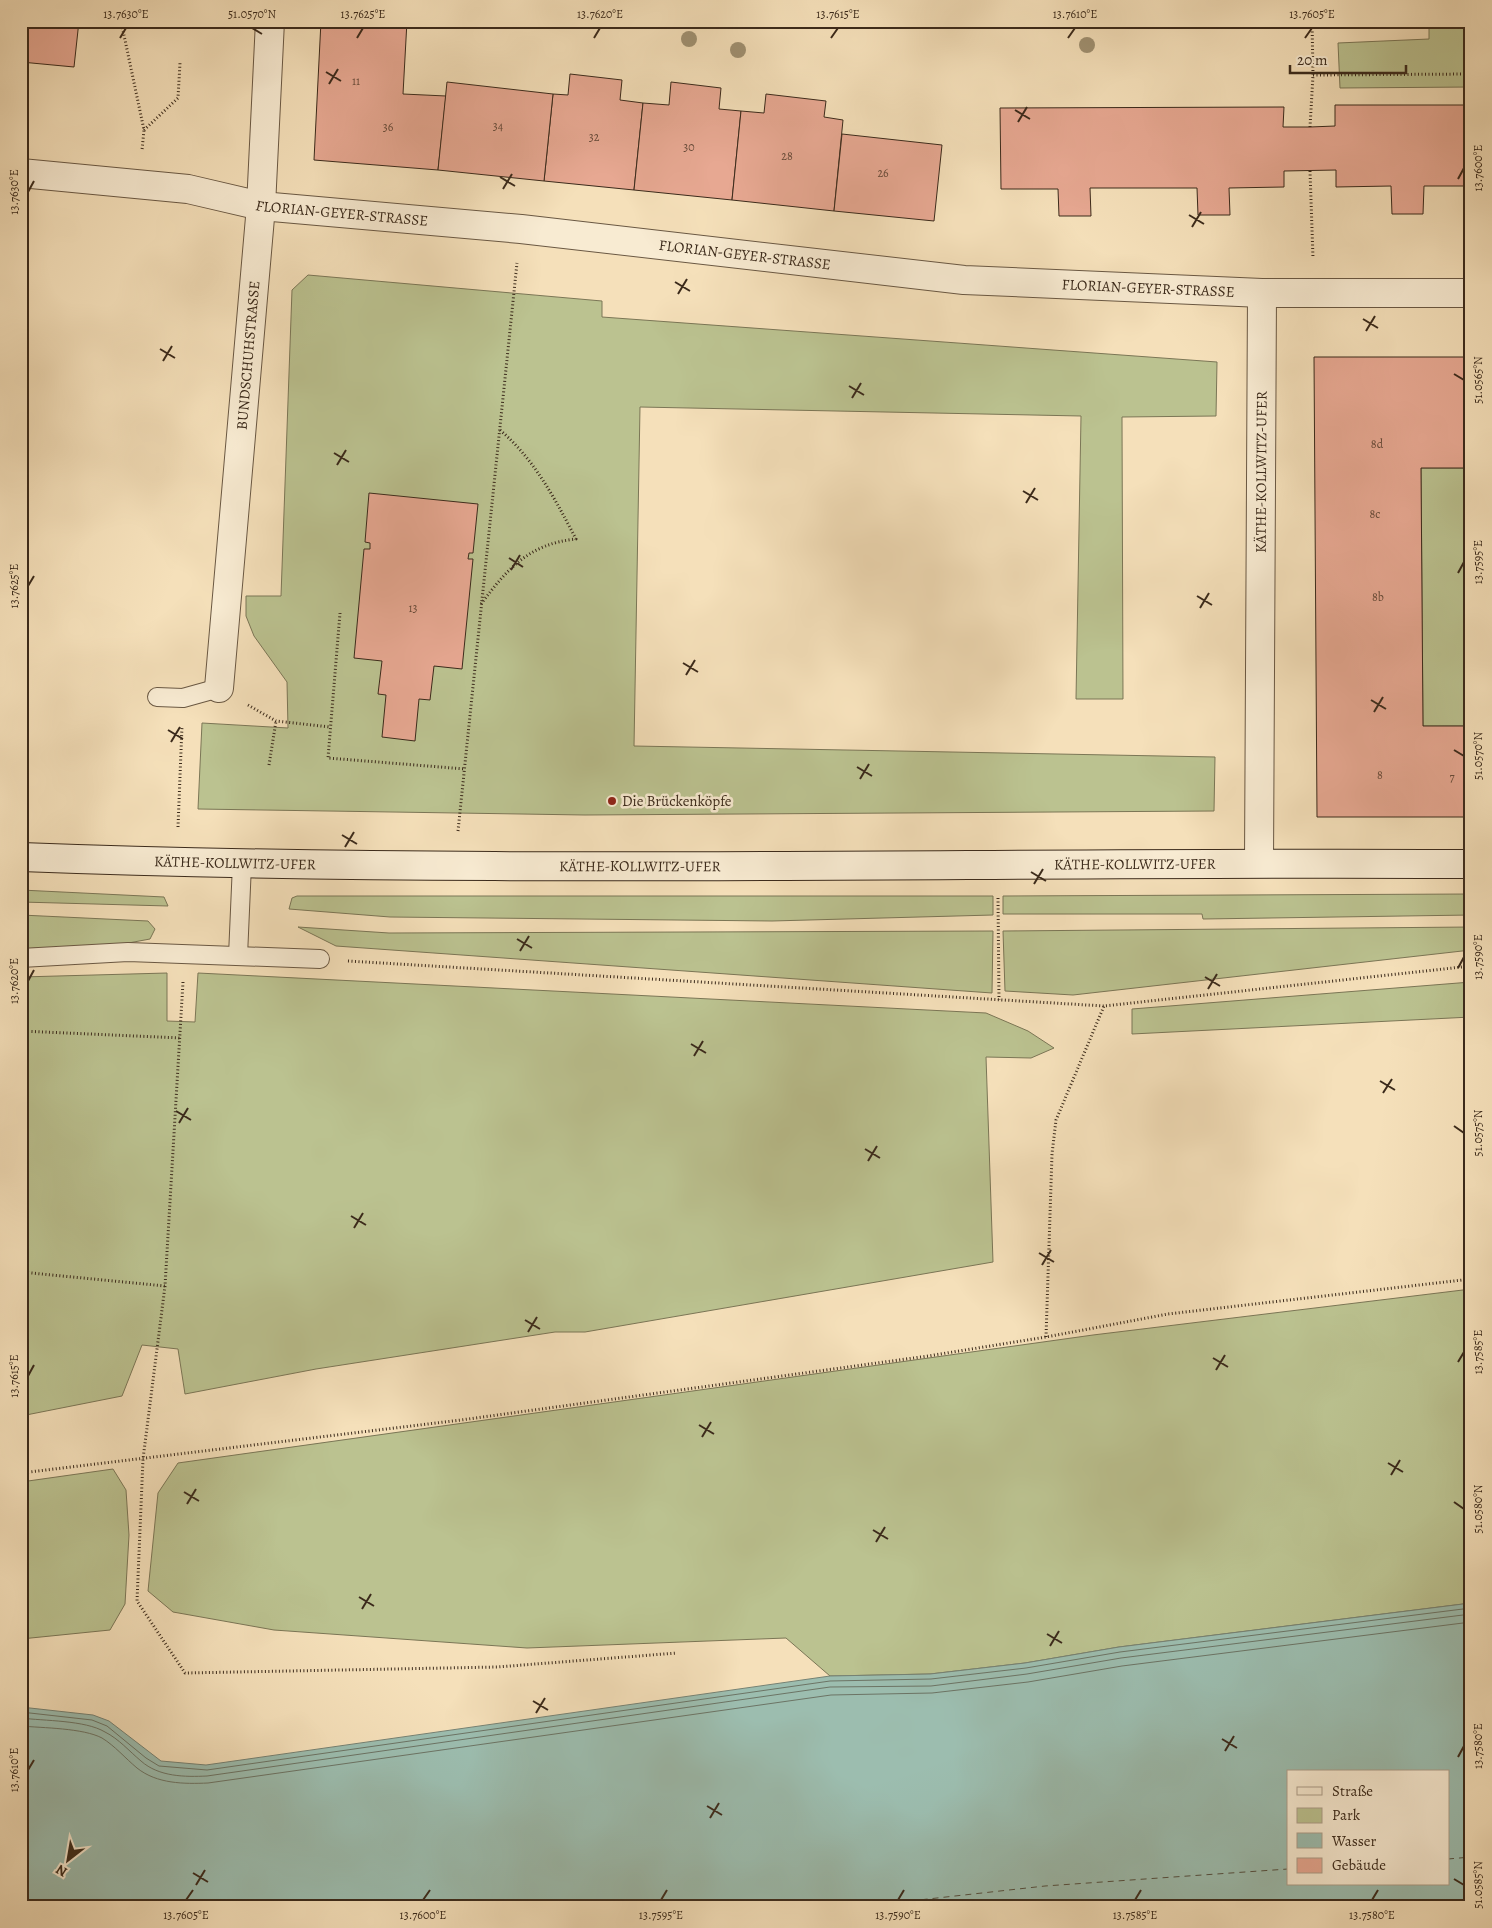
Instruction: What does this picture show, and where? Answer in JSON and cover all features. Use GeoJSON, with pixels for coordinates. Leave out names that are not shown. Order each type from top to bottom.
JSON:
{"type":"FeatureCollection","features":[{"type":"Feature","properties":{"kind":"street","name":"BUNDSCHUHSTRASSE"},"geometry":{"type":"LineString","coordinates":[[219,688],[261,206],[270,21]]}},
{"type":"Feature","properties":{"kind":"street","name":"FLORIAN-GEYER-STRASSE"},"geometry":{"type":"LineString","coordinates":[[21,173],[188,189],[261,206],[521,229],[964,280],[1262,293],[1471,293]]}},
{"type":"Feature","properties":{"kind":"street","name":"KÄTHE-KOLLWITZ-UFER"},"geometry":{"type":"LineString","coordinates":[[1259,862],[1262,293]]}},
{"type":"Feature","properties":{"kind":"street","name":"KÄTHE-KOLLWITZ-UFER"},"geometry":{"type":"LineString","coordinates":[[21,857],[177,863],[453,866],[1259,862],[1471,864]]}},
{"type":"Feature","properties":{"kind":"lane"},"geometry":{"type":"LineString","coordinates":[[157,697],[183,698],[219,688]]}},
{"type":"Feature","properties":{"kind":"lane"},"geometry":{"type":"LineString","coordinates":[[238,956],[242,864]]}},
{"type":"Feature","properties":{"kind":"lane"},"geometry":{"type":"LineString","coordinates":[[21,958],[128,952],[320,959]]}},
{"type":"Feature","properties":{"kind":"path"},"geometry":{"type":"LineString","coordinates":[[120,21],[144,130],[142,150]]}},
{"type":"Feature","properties":{"kind":"path"},"geometry":{"type":"LineString","coordinates":[[1310,127],[1313,75],[1312,21]]}},
{"type":"Feature","properties":{"kind":"path"},"geometry":{"type":"LineString","coordinates":[[144,130],[178,98],[180,63]]}},
{"type":"Feature","properties":{"kind":"path"},"geometry":{"type":"LineString","coordinates":[[1313,75],[1471,74]]}},
{"type":"Feature","properties":{"kind":"path"},"geometry":{"type":"LineString","coordinates":[[1310,171],[1312,249]]}},
{"type":"Feature","properties":{"kind":"path"},"geometry":{"type":"LineString","coordinates":[[453,866],[465,769],[521,229]]}},
{"type":"Feature","properties":{"kind":"path"},"geometry":{"type":"LineString","coordinates":[[481,605],[495,586],[527,554],[552,543],[576,539],[544,479],[514,442],[500,430]]}},
{"type":"Feature","properties":{"kind":"path"},"geometry":{"type":"LineString","coordinates":[[340,613],[328,758],[465,769]]}},
{"type":"Feature","properties":{"kind":"path"},"geometry":{"type":"LineString","coordinates":[[177,863],[183,698]]}},
{"type":"Feature","properties":{"kind":"path"},"geometry":{"type":"LineString","coordinates":[[269,765],[276,721],[330,727]]}},
{"type":"Feature","properties":{"kind":"path"},"geometry":{"type":"LineString","coordinates":[[998,914],[999,1000]]}},
{"type":"Feature","properties":{"kind":"path"},"geometry":{"type":"LineString","coordinates":[[185,954],[165,1286],[143,1459],[137,1600],[185,1673],[497,1667],[677,1653]]}},
{"type":"Feature","properties":{"kind":"path"},"geometry":{"type":"LineString","coordinates":[[320,959],[1104,1006],[1471,966]]}},
{"type":"Feature","properties":{"kind":"path"},"geometry":{"type":"LineString","coordinates":[[1046,1337],[1052,1154],[1056,1120],[1104,1006]]}},
{"type":"Feature","properties":{"kind":"path"},"geometry":{"type":"LineString","coordinates":[[21,1031],[181,1038]]}},
{"type":"Feature","properties":{"kind":"path"},"geometry":{"type":"LineString","coordinates":[[21,1272],[165,1286]]}},
{"type":"Feature","properties":{"kind":"path"},"geometry":{"type":"LineString","coordinates":[[21,1473],[471,1419],[1046,1337],[1168,1314],[1471,1279]]}},
{"type":"Feature","properties":{"kind":"green space"},"geometry":{"type":"Polygon","coordinates":[[[1429,21],[1471,21],[1471,87],[1340,88],[1338,43],[1429,39],[1429,21]]]}},
{"type":"Feature","properties":{"kind":"green space"},"geometry":{"type":"Polygon","coordinates":[[[308,275],[602,301],[602,317],[1217,362],[1216,416],[1122,417],[1123,699],[1076,699],[1081,416],[640,407],[634,746],[1215,757],[1214,811],[585,815],[198,809],[202,723],[288,728],[287,682],[254,636],[246,616],[246,596],[281,596],[292,290],[308,275]]]}},
{"type":"Feature","properties":{"kind":"green space"},"geometry":{"type":"Polygon","coordinates":[[[1421,468],[1471,468],[1471,726],[1423,726],[1421,468]]]}},
{"type":"Feature","properties":{"kind":"green space"},"geometry":{"type":"Polygon","coordinates":[[[21,890],[164,897],[168,906],[21,902],[21,890]]]}},
{"type":"Feature","properties":{"kind":"green space"},"geometry":{"type":"Polygon","coordinates":[[[1471,894],[1471,915],[1203,919],[1202,914],[1003,914],[1003,896],[1471,894]]]}},
{"type":"Feature","properties":{"kind":"green space"},"geometry":{"type":"Polygon","coordinates":[[[297,896],[993,896],[993,915],[772,921],[390,917],[289,909],[292,898],[297,896]]]}},
{"type":"Feature","properties":{"kind":"green space"},"geometry":{"type":"Polygon","coordinates":[[[21,915],[148,921],[155,929],[150,939],[123,944],[21,949],[21,915]]]}},
{"type":"Feature","properties":{"kind":"green space"},"geometry":{"type":"Polygon","coordinates":[[[298,927],[389,933],[993,931],[992,993],[336,946],[298,927]]]}},
{"type":"Feature","properties":{"kind":"green space"},"geometry":{"type":"Polygon","coordinates":[[[1471,927],[1471,950],[1073,995],[1005,991],[1003,931],[1471,927]]]}},
{"type":"Feature","properties":{"kind":"green space"},"geometry":{"type":"Polygon","coordinates":[[[167,973],[167,1021],[195,1022],[198,973],[986,1013],[1028,1031],[1054,1048],[1031,1058],[986,1057],[993,1262],[585,1332],[555,1332],[316,1369],[185,1394],[178,1349],[142,1345],[122,1396],[21,1416],[21,977],[167,973]]]}},
{"type":"Feature","properties":{"kind":"green space"},"geometry":{"type":"Polygon","coordinates":[[[1471,982],[1471,1017],[1132,1034],[1132,1009],[1471,982]]]}},
{"type":"Feature","properties":{"kind":"green space"},"geometry":{"type":"Polygon","coordinates":[[[1471,1289],[1471,1603],[1119,1647],[1025,1663],[930,1674],[830,1676],[786,1638],[527,1648],[274,1630],[173,1612],[148,1591],[158,1493],[178,1463],[1093,1335],[1471,1289]]]}},
{"type":"Feature","properties":{"kind":"green space"},"geometry":{"type":"Polygon","coordinates":[[[113,1469],[126,1490],[129,1535],[125,1604],[110,1630],[21,1639],[21,1482],[113,1469]]]}},
{"type":"Feature","properties":{"kind":"water"},"geometry":{"type":"Polygon","coordinates":[[[1471,1603],[1471,1907],[21,1907],[21,1707],[93,1715],[109,1721],[161,1761],[206,1765],[830,1676],[930,1674],[1025,1663],[1119,1647],[1471,1603]]]}},
{"type":"Feature","properties":{"kind":"building"},"geometry":{"type":"Polygon","coordinates":[[[21,21],[79,21],[74,67],[21,62],[21,21]]]}},
{"type":"Feature","properties":{"kind":"building"},"geometry":{"type":"Polygon","coordinates":[[[321,21],[407,21],[403,94],[446,96],[438,170],[314,160],[321,21]]]}},
{"type":"Feature","properties":{"kind":"building"},"geometry":{"type":"Polygon","coordinates":[[[570,74],[622,80],[620,100],[643,103],[634,190],[544,181],[553,94],[568,95],[570,74]]]}},
{"type":"Feature","properties":{"kind":"building"},"geometry":{"type":"Polygon","coordinates":[[[447,82],[553,94],[544,181],[438,170],[447,82]]]}},
{"type":"Feature","properties":{"kind":"building"},"geometry":{"type":"Polygon","coordinates":[[[671,82],[721,88],[719,109],[741,111],[732,200],[634,190],[643,103],[669,105],[671,82]]]}},
{"type":"Feature","properties":{"kind":"building"},"geometry":{"type":"Polygon","coordinates":[[[766,94],[826,101],[824,117],[843,120],[834,211],[732,200],[741,111],[764,113],[766,94]]]}},
{"type":"Feature","properties":{"kind":"building"},"geometry":{"type":"Polygon","coordinates":[[[1335,105],[1471,105],[1471,186],[1424,186],[1423,214],[1392,214],[1391,186],[1336,187],[1336,170],[1284,171],[1284,187],[1229,188],[1230,215],[1198,215],[1197,188],[1090,188],[1091,216],[1059,216],[1058,189],[1001,189],[1000,108],[1284,107],[1283,127],[1310,127],[1335,126],[1335,105]]]}},
{"type":"Feature","properties":{"kind":"building"},"geometry":{"type":"Polygon","coordinates":[[[842,134],[942,145],[934,221],[834,211],[842,134]]]}},
{"type":"Feature","properties":{"kind":"building"},"geometry":{"type":"Polygon","coordinates":[[[1314,357],[1471,357],[1471,468],[1421,468],[1423,726],[1471,726],[1471,817],[1317,817],[1314,357]]]}},
{"type":"Feature","properties":{"kind":"building"},"geometry":{"type":"Polygon","coordinates":[[[369,493],[478,504],[473,553],[469,553],[468,559],[473,559],[462,669],[434,666],[430,700],[419,699],[415,741],[382,737],[386,695],[378,694],[382,661],[354,658],[364,549],[370,549],[370,543],[365,542],[369,493]]]}},
{"type":"Feature","properties":{"kind":"ferry route"},"geometry":{"type":"LineString","coordinates":[[1450,1859],[1471,1857]]}},
{"type":"Feature","properties":{"kind":"ferry route"},"geometry":{"type":"LineString","coordinates":[[856,1907],[1045,1886],[1287,1869]]}},
{"type":"Feature","properties":{"kind":"place","name":"Die Brückenköpfe"},"geometry":{"type":"Point","coordinates":[612,801]}}]}
